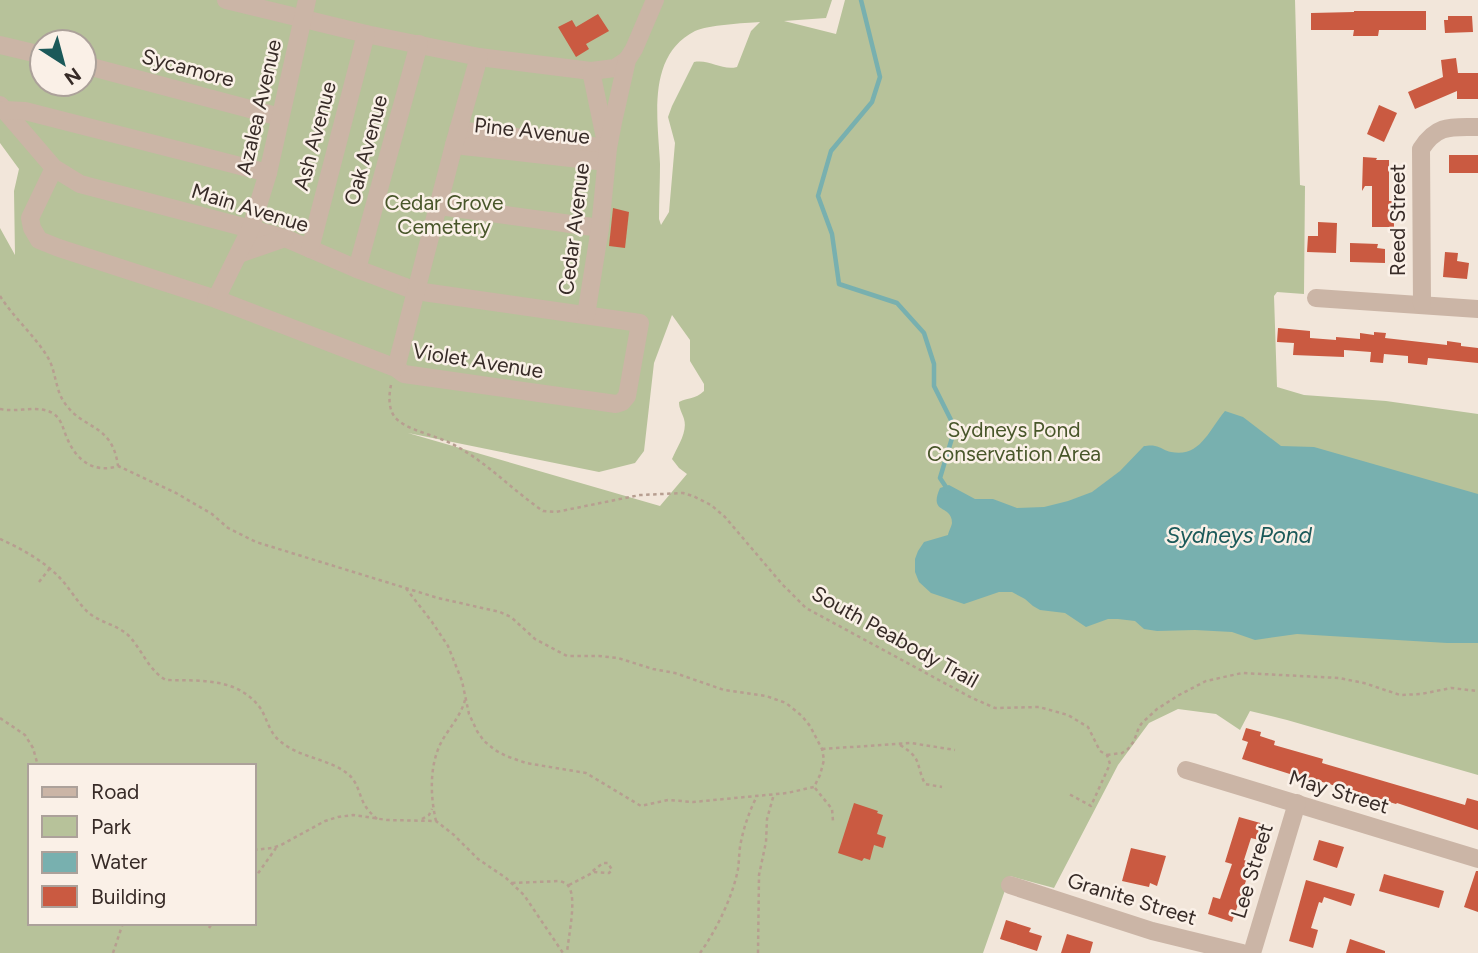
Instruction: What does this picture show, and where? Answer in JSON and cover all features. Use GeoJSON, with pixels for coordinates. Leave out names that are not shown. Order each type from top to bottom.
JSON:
{"type":"FeatureCollection","features":[{"type":"Feature","properties":{"kind":"street"},"geometry":{"type":"LineString","coordinates":[[226,0],[366,34],[480,57],[591,71],[615,68],[627,60]]}},
{"type":"Feature","properties":{"kind":"street","name":"Azalea Avenue"},"geometry":{"type":"LineString","coordinates":[[216,299],[251,228],[268,173],[307,0]]}},
{"type":"Feature","properties":{"kind":"street","name":"Cedar Avenue"},"geometry":{"type":"LineString","coordinates":[[586,315],[600,228],[607,155],[627,60],[655,0]]}},
{"type":"Feature","properties":{"kind":"street","name":"Ash Avenue"},"geometry":{"type":"LineString","coordinates":[[310,249],[366,34]]}},
{"type":"Feature","properties":{"kind":"street","name":"Oak Avenue"},"geometry":{"type":"LineString","coordinates":[[357,269],[419,44]]}},
{"type":"Feature","properties":{"kind":"street"},"geometry":{"type":"LineString","coordinates":[[0,45],[28,52]]}},
{"type":"Feature","properties":{"kind":"street"},"geometry":{"type":"LineString","coordinates":[[396,368],[480,57]]}},
{"type":"Feature","properties":{"kind":"street","name":"Sycamore"},"geometry":{"type":"LineString","coordinates":[[98,69],[280,117]]}},
{"type":"Feature","properties":{"kind":"street","name":"Cedar Avenue"},"geometry":{"type":"LineString","coordinates":[[591,71],[607,155]]}},
{"type":"Feature","properties":{"kind":"street"},"geometry":{"type":"LineString","coordinates":[[2,107],[268,173]]}},
{"type":"Feature","properties":{"kind":"street","name":"Main Avenue"},"geometry":{"type":"LineString","coordinates":[[2,107],[54,168],[79,184],[285,238],[416,291],[640,323]]}},
{"type":"Feature","properties":{"kind":"street","name":"Reed Street"},"geometry":{"type":"LineString","coordinates":[[1422,304],[1421,149],[1429,137],[1445,128],[1478,127]]}},
{"type":"Feature","properties":{"kind":"street","name":"Pine Avenue"},"geometry":{"type":"LineString","coordinates":[[456,138],[607,155]]}},
{"type":"Feature","properties":{"kind":"street","name":"Violet Avenue"},"geometry":{"type":"LineString","coordinates":[[54,168],[30,218],[39,240],[216,299],[396,368],[404,374],[618,403],[627,397],[640,323]]}},
{"type":"Feature","properties":{"kind":"street"},"geometry":{"type":"LineString","coordinates":[[439,206],[600,228]]}},
{"type":"Feature","properties":{"kind":"street"},"geometry":{"type":"LineString","coordinates":[[239,254],[285,238]]}},
{"type":"Feature","properties":{"kind":"street"},"geometry":{"type":"LineString","coordinates":[[1316,298],[1478,309]]}},
{"type":"Feature","properties":{"kind":"street","name":"May Street"},"geometry":{"type":"LineString","coordinates":[[1186,769],[1478,859]]}},
{"type":"Feature","properties":{"kind":"street","name":"Lee Street"},"geometry":{"type":"LineString","coordinates":[[1252,953],[1297,803]]}},
{"type":"Feature","properties":{"kind":"street","name":"Granite Street"},"geometry":{"type":"LineString","coordinates":[[1010,885],[1152,932],[1242,953]]}},
{"type":"Feature","properties":{"kind":"path"},"geometry":{"type":"LineString","coordinates":[[0,296],[48,358],[62,400],[74,414],[111,442],[118,466]]}},
{"type":"Feature","properties":{"kind":"path","name":"South Peabody Trail"},"geometry":{"type":"LineString","coordinates":[[396,368],[389,402],[393,415],[402,424],[451,443],[468,453],[543,511],[556,512],[640,495],[683,493],[693,496],[711,505],[725,517],[806,608],[991,707],[1035,707],[1068,715],[1088,727],[1100,751],[1107,755]]}},
{"type":"Feature","properties":{"kind":"path"},"geometry":{"type":"LineString","coordinates":[[0,409],[47,410],[56,415],[71,447],[89,465],[100,469],[118,466],[176,493],[212,514],[228,528],[257,542],[438,598],[500,612],[511,617],[535,639],[567,656],[618,659],[675,673],[724,690],[766,696],[791,706],[810,726],[822,749],[824,760],[814,788]]}},
{"type":"Feature","properties":{"kind":"path"},"geometry":{"type":"LineString","coordinates":[[0,539],[50,568],[90,614],[129,636],[162,678],[222,683],[245,692],[261,709],[278,741],[348,774],[356,783],[365,807],[377,819]]}},
{"type":"Feature","properties":{"kind":"path"},"geometry":{"type":"LineString","coordinates":[[39,582],[50,568]]}},
{"type":"Feature","properties":{"kind":"path"},"geometry":{"type":"LineString","coordinates":[[405,587],[448,646],[477,731],[495,750],[506,756],[526,763],[586,774],[641,806],[668,800],[693,802],[814,788]]}},
{"type":"Feature","properties":{"kind":"path"},"geometry":{"type":"LineString","coordinates":[[1069,794],[1091,806],[1110,764],[1107,755],[1122,753],[1128,749],[1135,741],[1139,727],[1157,709],[1206,681],[1242,673],[1339,678],[1364,682],[1399,695],[1451,688],[1478,691]]}},
{"type":"Feature","properties":{"kind":"path"},"geometry":{"type":"LineString","coordinates":[[420,820],[429,815],[432,809],[433,770],[440,744],[466,699]]}},
{"type":"Feature","properties":{"kind":"path"},"geometry":{"type":"LineString","coordinates":[[0,718],[25,735],[33,748],[37,764]]}},
{"type":"Feature","properties":{"kind":"path"},"geometry":{"type":"LineString","coordinates":[[822,749],[911,743],[955,750]]}},
{"type":"Feature","properties":{"kind":"path"},"geometry":{"type":"LineString","coordinates":[[899,744],[919,762],[925,784],[942,788]]}},
{"type":"Feature","properties":{"kind":"path"},"geometry":{"type":"LineString","coordinates":[[814,788],[832,809],[833,821]]}},
{"type":"Feature","properties":{"kind":"path"},"geometry":{"type":"LineString","coordinates":[[758,953],[759,875],[766,842],[766,819],[775,794]]}},
{"type":"Feature","properties":{"kind":"path"},"geometry":{"type":"LineString","coordinates":[[700,953],[711,936],[732,889],[749,811],[757,796]]}},
{"type":"Feature","properties":{"kind":"path"},"geometry":{"type":"LineString","coordinates":[[433,803],[436,821]]}},
{"type":"Feature","properties":{"kind":"path"},"geometry":{"type":"LineString","coordinates":[[256,850],[278,846],[333,818],[353,815],[377,819],[436,821],[524,895],[565,953]]}},
{"type":"Feature","properties":{"kind":"path"},"geometry":{"type":"LineString","coordinates":[[256,876],[278,846]]}},
{"type":"Feature","properties":{"kind":"path"},"geometry":{"type":"LineString","coordinates":[[568,886],[603,863],[608,863],[612,870],[609,873],[590,873]]}},
{"type":"Feature","properties":{"kind":"path"},"geometry":{"type":"LineString","coordinates":[[512,883],[560,881],[568,886],[572,901],[565,953]]}},
{"type":"Feature","properties":{"kind":"path"},"geometry":{"type":"LineString","coordinates":[[113,953],[122,925]]}},
{"type":"Feature","properties":{"kind":"green space"},"geometry":{"type":"Polygon","coordinates":[[[0,0],[832,0],[826,18],[784,21],[836,34],[845,0],[1295,0],[1300,185],[1305,186],[1304,294],[1277,292],[1274,296],[1277,387],[1304,395],[1386,401],[1478,414],[1478,775],[1250,711],[1240,730],[1216,714],[1178,709],[1149,723],[1118,765],[1054,888],[1010,876],[983,953],[0,953],[0,228],[15,255],[14,191],[19,169],[0,143],[0,0]],[[760,22],[701,29],[679,42],[669,56],[662,72],[657,109],[661,225],[669,212],[675,143],[668,117],[672,106],[694,62],[737,67],[751,31],[760,22]],[[672,315],[654,363],[644,451],[635,463],[599,472],[408,433],[660,506],[687,474],[672,459],[685,429],[679,402],[698,396],[704,391],[704,384],[690,361],[690,340],[672,315]]]}},
{"type":"Feature","properties":{"kind":"water","name":"Sydneys Pond"},"geometry":{"type":"Polygon","coordinates":[[[1225,411],[1243,417],[1281,446],[1314,447],[1478,494],[1478,643],[1297,634],[1255,640],[1232,632],[1157,631],[1144,629],[1135,621],[1118,619],[1108,619],[1086,627],[1065,613],[1040,610],[1012,592],[999,592],[964,604],[931,593],[919,582],[915,572],[918,551],[924,542],[948,535],[952,524],[951,517],[937,502],[940,488],[949,485],[975,499],[993,499],[1017,508],[1044,507],[1068,501],[1092,492],[1120,471],[1144,446],[1181,453],[1197,447],[1225,411]]]}},
{"type":"Feature","properties":{"kind":"building"},"geometry":{"type":"Polygon","coordinates":[[[1426,11],[1426,30],[1379,30],[1378,36],[1353,36],[1354,30],[1311,30],[1311,13],[1426,11]]]}},
{"type":"Feature","properties":{"kind":"building"},"geometry":{"type":"Polygon","coordinates":[[[598,14],[609,31],[586,44],[589,49],[576,57],[558,27],[572,20],[576,27],[598,14]]]}},
{"type":"Feature","properties":{"kind":"building"},"geometry":{"type":"Polygon","coordinates":[[[1448,16],[1472,16],[1473,32],[1445,33],[1444,20],[1448,20],[1448,16]]]}},
{"type":"Feature","properties":{"kind":"building"},"geometry":{"type":"Polygon","coordinates":[[[1456,58],[1458,73],[1478,73],[1478,99],[1457,99],[1457,91],[1415,109],[1408,92],[1443,77],[1441,60],[1456,58]]]}},
{"type":"Feature","properties":{"kind":"building"},"geometry":{"type":"Polygon","coordinates":[[[1379,105],[1397,113],[1384,142],[1367,134],[1379,105]]]}},
{"type":"Feature","properties":{"kind":"building"},"geometry":{"type":"Polygon","coordinates":[[[1449,155],[1478,155],[1478,173],[1449,173],[1449,155]]]}},
{"type":"Feature","properties":{"kind":"building"},"geometry":{"type":"Polygon","coordinates":[[[1363,157],[1389,160],[1389,201],[1394,201],[1394,227],[1372,227],[1372,186],[1365,186],[1362,191],[1363,157]]]}},
{"type":"Feature","properties":{"kind":"building"},"geometry":{"type":"Polygon","coordinates":[[[613,208],[629,212],[625,248],[609,246],[613,208]]]}},
{"type":"Feature","properties":{"kind":"building"},"geometry":{"type":"Polygon","coordinates":[[[1318,222],[1337,223],[1336,253],[1307,252],[1308,236],[1318,236],[1318,222]]]}},
{"type":"Feature","properties":{"kind":"building"},"geometry":{"type":"Polygon","coordinates":[[[1350,243],[1378,244],[1377,248],[1385,249],[1385,263],[1350,262],[1350,243]]]}},
{"type":"Feature","properties":{"kind":"building"},"geometry":{"type":"Polygon","coordinates":[[[1445,252],[1458,253],[1457,261],[1469,263],[1467,279],[1443,277],[1445,252]]]}},
{"type":"Feature","properties":{"kind":"building"},"geometry":{"type":"Polygon","coordinates":[[[1278,328],[1310,331],[1310,338],[1360,339],[1360,333],[1374,335],[1374,332],[1386,333],[1385,338],[1447,345],[1447,341],[1461,343],[1461,346],[1478,348],[1478,363],[1428,358],[1427,365],[1408,363],[1408,356],[1384,354],[1383,363],[1370,362],[1371,352],[1344,350],[1344,357],[1293,355],[1294,343],[1277,342],[1278,328]]]}},
{"type":"Feature","properties":{"kind":"building"},"geometry":{"type":"Polygon","coordinates":[[[1246,728],[1261,732],[1260,736],[1275,741],[1274,745],[1323,759],[1322,763],[1465,805],[1467,798],[1478,801],[1478,830],[1397,803],[1242,759],[1248,742],[1242,740],[1246,728]]]}},
{"type":"Feature","properties":{"kind":"building"},"geometry":{"type":"Polygon","coordinates":[[[854,803],[883,815],[877,834],[886,837],[883,848],[874,845],[870,860],[864,858],[862,861],[838,853],[854,803]]]}},
{"type":"Feature","properties":{"kind":"building"},"geometry":{"type":"Polygon","coordinates":[[[1239,817],[1264,824],[1259,840],[1251,838],[1244,860],[1252,863],[1232,922],[1208,914],[1213,897],[1220,899],[1232,864],[1225,862],[1239,817]]]}},
{"type":"Feature","properties":{"kind":"building"},"geometry":{"type":"Polygon","coordinates":[[[1319,840],[1344,847],[1337,868],[1313,860],[1319,840]]]}},
{"type":"Feature","properties":{"kind":"building"},"geometry":{"type":"Polygon","coordinates":[[[1131,848],[1166,856],[1157,886],[1150,883],[1149,887],[1122,881],[1131,848]]]}},
{"type":"Feature","properties":{"kind":"building"},"geometry":{"type":"Polygon","coordinates":[[[1478,871],[1478,912],[1464,907],[1478,871]]]}},
{"type":"Feature","properties":{"kind":"building"},"geometry":{"type":"Polygon","coordinates":[[[1384,874],[1444,891],[1439,908],[1379,891],[1384,874]]]}},
{"type":"Feature","properties":{"kind":"building"},"geometry":{"type":"Polygon","coordinates":[[[1306,880],[1355,894],[1351,906],[1324,897],[1322,903],[1319,902],[1311,928],[1318,930],[1313,948],[1289,941],[1306,880]]]}},
{"type":"Feature","properties":{"kind":"building"},"geometry":{"type":"Polygon","coordinates":[[[1006,920],[1031,928],[1029,932],[1042,936],[1037,951],[1000,939],[1006,920]]]}},
{"type":"Feature","properties":{"kind":"building"},"geometry":{"type":"Polygon","coordinates":[[[1067,934],[1093,942],[1090,953],[1061,953],[1067,934]]]}},
{"type":"Feature","properties":{"kind":"building"},"geometry":{"type":"Polygon","coordinates":[[[1350,939],[1385,951],[1385,953],[1346,953],[1350,939]]]}},
{"type":"Feature","properties":{"kind":"waterway"},"geometry":{"type":"LineString","coordinates":[[861,0],[880,77],[872,102],[831,151],[818,196],[832,234],[839,284],[897,303],[924,333],[934,364],[934,386],[955,428],[940,478],[948,490]]}},
{"type":"Feature","properties":{"kind":"park label","name":"Cedar Grove Cemetery"},"geometry":{"type":"Point","coordinates":[444,215]}},
{"type":"Feature","properties":{"kind":"park label","name":"Sydneys Pond Conservation Area"},"geometry":{"type":"Point","coordinates":[1014,442]}}]}
